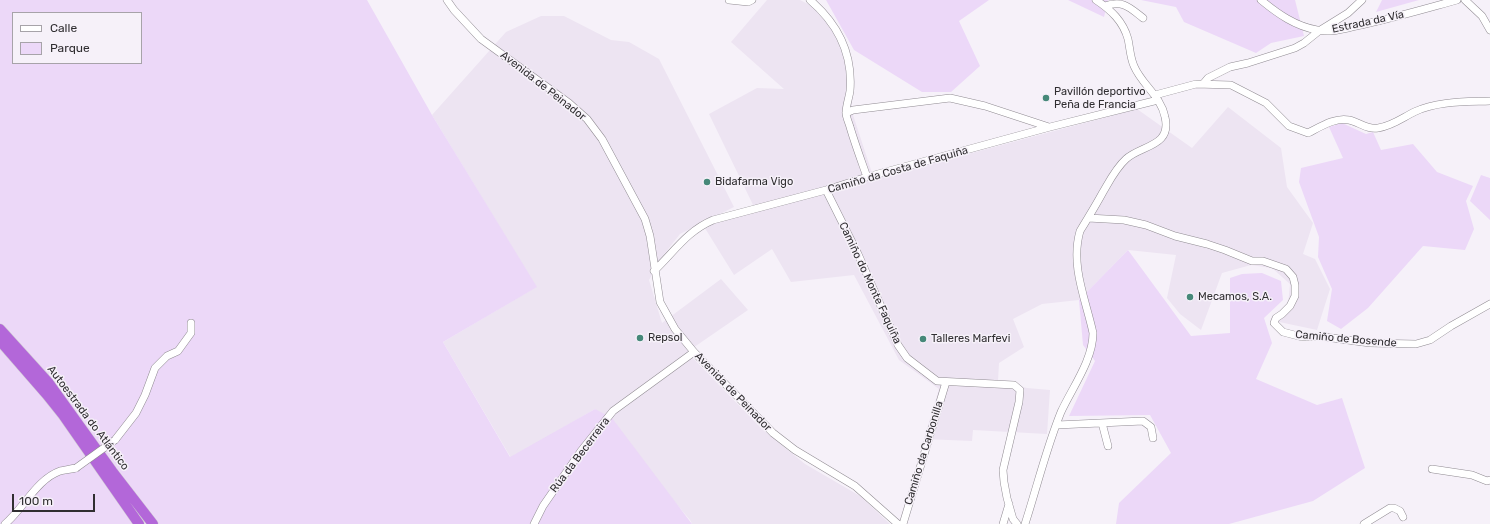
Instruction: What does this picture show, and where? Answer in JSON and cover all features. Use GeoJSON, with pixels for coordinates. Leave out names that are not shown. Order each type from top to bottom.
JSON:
{"type":"FeatureCollection","features":[{"type":"Feature","properties":{"kind":"highway","name":"Autoestrada do Atlántico"},"geometry":{"type":"LineString","coordinates":[[0,329],[48,382],[112,471],[153,524]]}},
{"type":"Feature","properties":{"kind":"highway","name":"Autoestrada do Atlántico"},"geometry":{"type":"LineString","coordinates":[[0,341],[63,415],[139,524]]}},
{"type":"Feature","properties":{"kind":"street","name":"Avenida de Peinador"},"geometry":{"type":"LineString","coordinates":[[447,0],[454,10],[481,39],[569,103],[587,119],[602,139],[645,219],[650,236],[654,271],[660,302],[675,329],[694,352],[773,433],[794,450],[855,486],[898,524]]}},
{"type":"Feature","properties":{"kind":"street"},"geometry":{"type":"LineString","coordinates":[[729,0],[748,2],[752,0]]}},
{"type":"Feature","properties":{"kind":"street"},"geometry":{"type":"LineString","coordinates":[[810,0],[831,20],[848,54],[850,68],[850,92],[846,113],[867,177]]}},
{"type":"Feature","properties":{"kind":"street"},"geometry":{"type":"LineString","coordinates":[[1026,524],[1051,440],[1090,353],[1093,342],[1093,333],[1079,278],[1077,253],[1080,231],[1116,170],[1134,153],[1153,145],[1165,134],[1166,119],[1162,107],[1157,97],[1137,72],[1132,61],[1123,27],[1116,16],[1096,0]]}},
{"type":"Feature","properties":{"kind":"street","name":"Estrada da Vía"},"geometry":{"type":"LineString","coordinates":[[1262,0],[1288,20],[1319,31],[1345,29],[1457,0]]}},
{"type":"Feature","properties":{"kind":"street"},"geometry":{"type":"LineString","coordinates":[[1203,84],[1208,78],[1230,67],[1248,63],[1295,48],[1348,13],[1362,0]]}},
{"type":"Feature","properties":{"kind":"street"},"geometry":{"type":"LineString","coordinates":[[1465,0],[1482,16],[1490,30]]}},
{"type":"Feature","properties":{"kind":"street"},"geometry":{"type":"LineString","coordinates":[[1105,6],[1113,2],[1121,2],[1143,18]]}},
{"type":"Feature","properties":{"kind":"street","name":"Camiño da Costa de Faquiña"},"geometry":{"type":"LineString","coordinates":[[654,271],[688,235],[713,220],[826,190],[867,177],[1157,97],[1196,84],[1203,84]]}},
{"type":"Feature","properties":{"kind":"street"},"geometry":{"type":"LineString","coordinates":[[1203,84],[1231,85],[1266,103],[1289,126],[1308,133],[1334,120],[1349,120],[1364,127],[1376,129],[1396,123],[1414,112],[1431,107],[1446,104],[1490,101]]}},
{"type":"Feature","properties":{"kind":"street"},"geometry":{"type":"LineString","coordinates":[[846,113],[853,110],[950,98],[985,106],[1050,127]]}},
{"type":"Feature","properties":{"kind":"street","name":"Camiño do Monte Faquiña"},"geometry":{"type":"LineString","coordinates":[[826,190],[858,254],[898,345],[907,358],[937,381],[1014,385],[1020,390],[1019,402],[1003,470],[1009,504],[1013,519],[1017,524]]}},
{"type":"Feature","properties":{"kind":"street","name":"Camiño de Bosende"},"geometry":{"type":"LineString","coordinates":[[1088,218],[1124,220],[1146,225],[1175,236],[1219,248],[1252,261],[1263,261],[1286,269],[1293,277],[1296,285],[1295,296],[1290,306],[1276,318],[1274,323],[1283,332],[1302,337],[1325,337],[1370,343],[1416,344],[1430,340],[1451,326],[1490,304]]}},
{"type":"Feature","properties":{"kind":"street"},"geometry":{"type":"LineString","coordinates":[[6,524],[29,496],[48,478],[59,472],[76,468],[115,440],[136,413],[145,395],[155,368],[167,356],[178,351],[191,333],[191,323]]}},
{"type":"Feature","properties":{"kind":"street","name":"Rúa da Becerreira"},"geometry":{"type":"LineString","coordinates":[[534,524],[543,506],[581,451],[613,411],[694,352]]}},
{"type":"Feature","properties":{"kind":"street","name":"Camiño da Carbonilla"},"geometry":{"type":"LineString","coordinates":[[903,524],[946,382]]}},
{"type":"Feature","properties":{"kind":"street"},"geometry":{"type":"LineString","coordinates":[[1057,424],[1143,421],[1152,427],[1153,438]]}},
{"type":"Feature","properties":{"kind":"street"},"geometry":{"type":"LineString","coordinates":[[1102,423],[1108,446]]}},
{"type":"Feature","properties":{"kind":"street"},"geometry":{"type":"LineString","coordinates":[[1432,470],[1472,476],[1487,481],[1490,480]]}},
{"type":"Feature","properties":{"kind":"street"},"geometry":{"type":"LineString","coordinates":[[1003,524],[1009,504]]}},
{"type":"Feature","properties":{"kind":"street"},"geometry":{"type":"LineString","coordinates":[[1364,524],[1390,508],[1400,511],[1403,518]]}},
{"type":"Feature","properties":{"kind":"shaded area"},"geometry":{"type":"Polygon","coordinates":[[[767,0],[800,0],[812,6],[827,19],[846,59],[853,115],[874,179],[1137,109],[1192,148],[1228,107],[1281,148],[1287,187],[1313,223],[1303,254],[1315,259],[1330,289],[1317,330],[1270,320],[1288,305],[1290,284],[1272,268],[1251,265],[1222,273],[1201,330],[1180,314],[1167,298],[1176,255],[1128,250],[1079,300],[1042,304],[1013,319],[1024,347],[999,363],[998,381],[1027,388],[1050,390],[1047,434],[973,430],[972,441],[924,439],[939,389],[899,360],[854,275],[791,282],[772,249],[734,275],[703,225],[755,209],[709,114],[757,88],[784,89],[731,42],[767,0]]]}},
{"type":"Feature","properties":{"kind":"shaded area"},"geometry":{"type":"Polygon","coordinates":[[[541,16],[564,16],[611,40],[629,42],[659,59],[734,207],[680,234],[662,257],[649,280],[662,323],[721,279],[748,310],[687,352],[761,428],[805,464],[860,496],[890,524],[692,524],[595,409],[511,458],[443,342],[536,287],[432,115],[506,32],[541,16]]]}},
{"type":"Feature","properties":{"kind":"green space"},"geometry":{"type":"Polygon","coordinates":[[[0,0],[367,0],[432,115],[537,287],[443,342],[510,457],[595,409],[612,418],[692,524],[0,524],[0,0]]]}},
{"type":"Feature","properties":{"kind":"green space"},"geometry":{"type":"Polygon","coordinates":[[[826,0],[989,0],[959,21],[980,66],[951,92],[922,92],[854,50],[826,0]]]}},
{"type":"Feature","properties":{"kind":"green space"},"geometry":{"type":"Polygon","coordinates":[[[1068,0],[1108,0],[1104,17],[1068,0]]]}},
{"type":"Feature","properties":{"kind":"green space"},"geometry":{"type":"Polygon","coordinates":[[[1141,0],[1295,0],[1304,36],[1271,43],[1256,53],[1184,22],[1176,7],[1141,0]]]}},
{"type":"Feature","properties":{"kind":"green space"},"geometry":{"type":"Polygon","coordinates":[[[1382,0],[1419,0],[1376,12],[1382,0]]]}},
{"type":"Feature","properties":{"kind":"green space"},"geometry":{"type":"Polygon","coordinates":[[[1342,123],[1366,134],[1373,132],[1381,150],[1413,144],[1437,172],[1473,186],[1466,201],[1474,229],[1465,250],[1423,246],[1368,308],[1341,329],[1327,321],[1332,289],[1318,257],[1319,237],[1299,182],[1301,168],[1343,158],[1329,127],[1342,123]]]}},
{"type":"Feature","properties":{"kind":"green space"},"geometry":{"type":"Polygon","coordinates":[[[1481,175],[1490,178],[1490,220],[1470,201],[1481,175]]]}},
{"type":"Feature","properties":{"kind":"green space"},"geometry":{"type":"Polygon","coordinates":[[[1128,250],[1191,336],[1230,333],[1230,278],[1242,274],[1262,273],[1281,281],[1283,300],[1264,318],[1272,343],[1256,379],[1317,405],[1342,398],[1365,468],[1313,501],[1229,524],[1116,524],[1119,503],[1171,453],[1150,415],[1069,416],[1095,361],[1083,345],[1079,300],[1128,250]]]}},
{"type":"Feature","properties":{"kind":"place","name":"Pavillón deportivo Peña de Francia"},"geometry":{"type":"Point","coordinates":[1046,98]}},
{"type":"Feature","properties":{"kind":"place","name":"Bidafarma Vigo"},"geometry":{"type":"Point","coordinates":[707,182]}},
{"type":"Feature","properties":{"kind":"place","name":"Mecamos, S.A."},"geometry":{"type":"Point","coordinates":[1190,297]}},
{"type":"Feature","properties":{"kind":"place","name":"Repsol"},"geometry":{"type":"Point","coordinates":[640,338]}},
{"type":"Feature","properties":{"kind":"place","name":"Talleres Marfevi"},"geometry":{"type":"Point","coordinates":[923,339]}}]}
